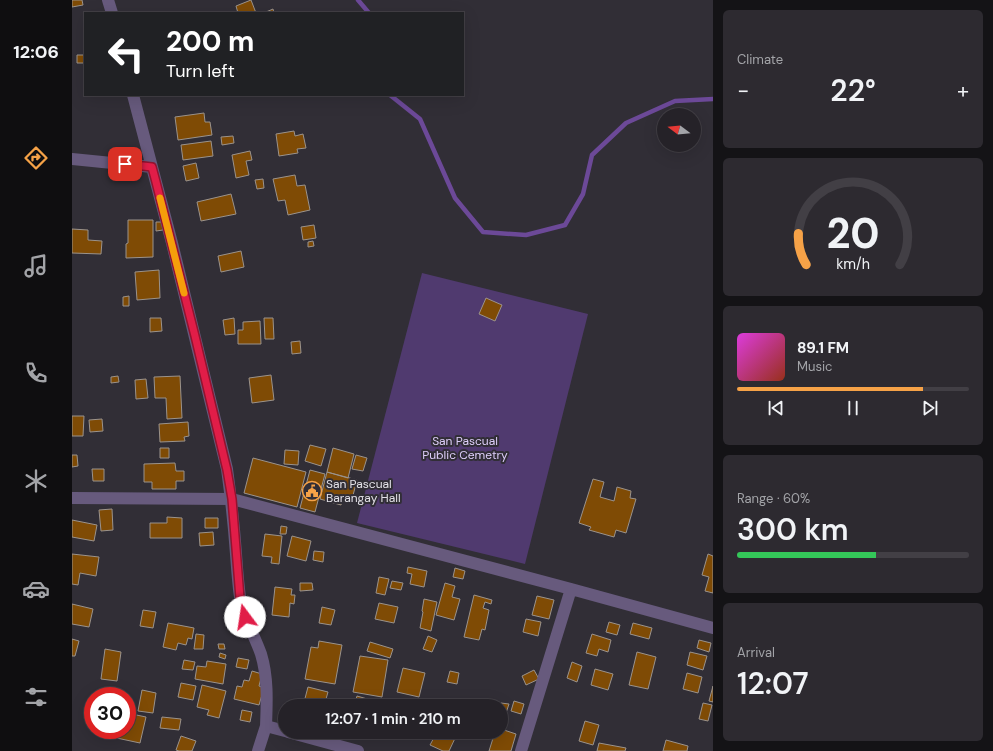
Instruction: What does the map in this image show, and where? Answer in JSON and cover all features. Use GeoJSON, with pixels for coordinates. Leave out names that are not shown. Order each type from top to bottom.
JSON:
{"type":"FeatureCollection","features":[{"type":"Feature","properties":{"kind":"street"},"geometry":{"type":"LineString","coordinates":[[108,0],[112,12]]}},
{"type":"Feature","properties":{"kind":"street"},"geometry":{"type":"LineString","coordinates":[[133,96],[205,374],[227,470],[232,499],[240,598],[245,617],[253,633],[266,672],[266,726],[258,751]]}},
{"type":"Feature","properties":{"kind":"street"},"geometry":{"type":"LineString","coordinates":[[72,159],[152,167]]}},
{"type":"Feature","properties":{"kind":"street"},"geometry":{"type":"LineString","coordinates":[[72,498],[232,499],[713,628]]}},
{"type":"Feature","properties":{"kind":"street"},"geometry":{"type":"LineString","coordinates":[[521,751],[571,589]]}},
{"type":"Feature","properties":{"kind":"street"},"geometry":{"type":"LineString","coordinates":[[266,726],[278,729]]}},
{"type":"Feature","properties":{"kind":"street"},"geometry":{"type":"LineString","coordinates":[[314,739],[358,751]]}},
{"type":"Feature","properties":{"kind":"green space","name":"San Pascual Public Cemetry"},"geometry":{"type":"Polygon","coordinates":[[[422,273],[588,314],[525,564],[357,523],[422,273]]]}},
{"type":"Feature","properties":{"kind":"building"},"geometry":{"type":"Polygon","coordinates":[[[72,0],[82,0],[83,5],[72,7],[72,0]]]}},
{"type":"Feature","properties":{"kind":"building"},"geometry":{"type":"Polygon","coordinates":[[[251,0],[256,12],[238,12],[236,6],[251,0]]]}},
{"type":"Feature","properties":{"kind":"building"},"geometry":{"type":"Polygon","coordinates":[[[273,9],[274,12],[266,12],[273,9]]]}},
{"type":"Feature","properties":{"kind":"building"},"geometry":{"type":"Polygon","coordinates":[[[77,55],[84,55],[84,63],[77,63],[77,55]]]}},
{"type":"Feature","properties":{"kind":"building"},"geometry":{"type":"Polygon","coordinates":[[[204,113],[205,122],[210,122],[212,135],[178,140],[175,117],[204,113]]]}},
{"type":"Feature","properties":{"kind":"building"},"geometry":{"type":"Polygon","coordinates":[[[294,131],[295,136],[303,134],[306,148],[297,149],[298,153],[279,156],[276,134],[294,131]]]}},
{"type":"Feature","properties":{"kind":"building"},"geometry":{"type":"Polygon","coordinates":[[[233,136],[234,143],[222,145],[221,137],[233,136]]]}},
{"type":"Feature","properties":{"kind":"building"},"geometry":{"type":"Polygon","coordinates":[[[211,141],[213,156],[183,160],[181,145],[211,141]]]}},
{"type":"Feature","properties":{"kind":"building"},"geometry":{"type":"Polygon","coordinates":[[[250,151],[252,160],[246,161],[249,175],[236,178],[232,155],[250,151]]]}},
{"type":"Feature","properties":{"kind":"building"},"geometry":{"type":"Polygon","coordinates":[[[196,163],[199,178],[186,181],[183,166],[196,163]]]}},
{"type":"Feature","properties":{"kind":"building"},"geometry":{"type":"Polygon","coordinates":[[[295,175],[297,186],[305,185],[310,210],[288,215],[285,200],[278,201],[273,179],[295,175]]]}},
{"type":"Feature","properties":{"kind":"building"},"geometry":{"type":"Polygon","coordinates":[[[263,179],[264,188],[257,189],[255,180],[263,179]]]}},
{"type":"Feature","properties":{"kind":"building"},"geometry":{"type":"Polygon","coordinates":[[[231,194],[236,214],[201,221],[197,202],[231,194]]]}},
{"type":"Feature","properties":{"kind":"building"},"geometry":{"type":"Polygon","coordinates":[[[128,220],[153,220],[153,257],[126,258],[126,244],[128,243],[128,220]]]}},
{"type":"Feature","properties":{"kind":"building"},"geometry":{"type":"Polygon","coordinates":[[[156,222],[162,222],[163,230],[156,231],[156,222]]]}},
{"type":"Feature","properties":{"kind":"building"},"geometry":{"type":"Polygon","coordinates":[[[314,225],[316,238],[303,240],[301,227],[314,225]]]}},
{"type":"Feature","properties":{"kind":"building"},"geometry":{"type":"Polygon","coordinates":[[[72,229],[88,230],[88,240],[102,241],[101,254],[72,253],[72,229]]]}},
{"type":"Feature","properties":{"kind":"building"},"geometry":{"type":"Polygon","coordinates":[[[313,241],[314,246],[308,247],[308,242],[313,241]]]}},
{"type":"Feature","properties":{"kind":"building"},"geometry":{"type":"Polygon","coordinates":[[[241,251],[244,267],[221,272],[218,256],[241,251]]]}},
{"type":"Feature","properties":{"kind":"building"},"geometry":{"type":"Polygon","coordinates":[[[159,270],[160,298],[137,300],[135,272],[159,270]]]}},
{"type":"Feature","properties":{"kind":"building"},"geometry":{"type":"Polygon","coordinates":[[[129,296],[129,306],[123,306],[123,297],[129,296]]]}},
{"type":"Feature","properties":{"kind":"building"},"geometry":{"type":"Polygon","coordinates":[[[486,298],[502,305],[495,321],[479,314],[486,298]]]}},
{"type":"Feature","properties":{"kind":"building"},"geometry":{"type":"Polygon","coordinates":[[[150,318],[161,318],[162,331],[150,332],[150,318]]]}},
{"type":"Feature","properties":{"kind":"building"},"geometry":{"type":"Polygon","coordinates":[[[234,318],[235,334],[225,335],[223,320],[234,318]]]}},
{"type":"Feature","properties":{"kind":"building"},"geometry":{"type":"Polygon","coordinates":[[[264,318],[273,318],[274,339],[265,339],[264,318]]]}},
{"type":"Feature","properties":{"kind":"building"},"geometry":{"type":"Polygon","coordinates":[[[260,321],[261,344],[238,344],[238,330],[243,330],[243,322],[260,321]]]}},
{"type":"Feature","properties":{"kind":"building"},"geometry":{"type":"Polygon","coordinates":[[[300,341],[301,353],[292,354],[291,342],[300,341]]]}},
{"type":"Feature","properties":{"kind":"building"},"geometry":{"type":"Polygon","coordinates":[[[271,375],[274,400],[252,403],[249,378],[271,375]]]}},
{"type":"Feature","properties":{"kind":"building"},"geometry":{"type":"Polygon","coordinates":[[[118,376],[119,382],[111,383],[111,377],[118,376]]]}},
{"type":"Feature","properties":{"kind":"building"},"geometry":{"type":"Polygon","coordinates":[[[180,376],[182,418],[167,419],[166,398],[155,398],[154,377],[180,376]]]}},
{"type":"Feature","properties":{"kind":"building"},"geometry":{"type":"Polygon","coordinates":[[[146,379],[148,398],[136,399],[135,380],[146,379]]]}},
{"type":"Feature","properties":{"kind":"building"},"geometry":{"type":"Polygon","coordinates":[[[72,416],[84,416],[83,436],[72,436],[72,416]]]}},
{"type":"Feature","properties":{"kind":"building"},"geometry":{"type":"Polygon","coordinates":[[[102,419],[103,431],[90,432],[89,420],[102,419]]]}},
{"type":"Feature","properties":{"kind":"building"},"geometry":{"type":"Polygon","coordinates":[[[188,422],[189,436],[184,437],[185,441],[160,442],[159,424],[188,422]]]}},
{"type":"Feature","properties":{"kind":"building"},"geometry":{"type":"Polygon","coordinates":[[[310,445],[326,449],[321,466],[305,461],[310,445]]]}},
{"type":"Feature","properties":{"kind":"building"},"geometry":{"type":"Polygon","coordinates":[[[160,448],[169,448],[169,458],[160,458],[160,448]]]}},
{"type":"Feature","properties":{"kind":"building"},"geometry":{"type":"Polygon","coordinates":[[[333,448],[354,454],[348,478],[327,472],[333,448]]]}},
{"type":"Feature","properties":{"kind":"building"},"geometry":{"type":"Polygon","coordinates":[[[285,450],[299,451],[298,465],[284,464],[285,450]]]}},
{"type":"Feature","properties":{"kind":"building"},"geometry":{"type":"Polygon","coordinates":[[[72,455],[77,455],[78,466],[72,467],[72,455]]]}},
{"type":"Feature","properties":{"kind":"building"},"geometry":{"type":"Polygon","coordinates":[[[356,455],[367,458],[363,471],[352,469],[356,455]]]}},
{"type":"Feature","properties":{"kind":"building"},"geometry":{"type":"Polygon","coordinates":[[[253,458],[306,472],[297,507],[244,493],[253,458]]]}},
{"type":"Feature","properties":{"kind":"building"},"geometry":{"type":"Polygon","coordinates":[[[175,463],[176,471],[184,471],[184,481],[176,481],[176,489],[152,489],[152,482],[144,482],[144,464],[175,463]]]}},
{"type":"Feature","properties":{"kind":"building"},"geometry":{"type":"Polygon","coordinates":[[[92,469],[104,469],[104,481],[93,481],[92,469]]]}},
{"type":"Feature","properties":{"kind":"building","name":"San Pascual Barangay Hall"},"geometry":{"type":"Polygon","coordinates":[[[310,470],[325,474],[315,512],[300,508],[310,470]]]}},
{"type":"Feature","properties":{"kind":"building"},"geometry":{"type":"Polygon","coordinates":[[[327,472],[357,480],[351,503],[342,501],[341,505],[320,499],[327,472]]]}},
{"type":"Feature","properties":{"kind":"building"},"geometry":{"type":"Polygon","coordinates":[[[593,479],[604,482],[600,497],[614,501],[617,487],[631,491],[630,498],[636,499],[626,533],[616,530],[614,537],[589,530],[591,527],[579,523],[593,479]]]}},
{"type":"Feature","properties":{"kind":"building"},"geometry":{"type":"Polygon","coordinates":[[[112,509],[113,530],[101,531],[99,510],[112,509]]]}},
{"type":"Feature","properties":{"kind":"building"},"geometry":{"type":"Polygon","coordinates":[[[167,517],[182,518],[182,538],[150,538],[150,523],[167,523],[167,517]]]}},
{"type":"Feature","properties":{"kind":"building"},"geometry":{"type":"Polygon","coordinates":[[[205,518],[218,518],[218,528],[205,528],[205,518]]]}},
{"type":"Feature","properties":{"kind":"building"},"geometry":{"type":"Polygon","coordinates":[[[72,520],[97,525],[94,541],[72,537],[72,520]]]}},
{"type":"Feature","properties":{"kind":"building"},"geometry":{"type":"Polygon","coordinates":[[[281,526],[287,527],[286,534],[280,534],[281,526]]]}},
{"type":"Feature","properties":{"kind":"building"},"geometry":{"type":"Polygon","coordinates":[[[213,532],[214,545],[200,546],[199,533],[213,532]]]}},
{"type":"Feature","properties":{"kind":"building"},"geometry":{"type":"Polygon","coordinates":[[[265,534],[282,536],[279,564],[271,563],[272,557],[262,556],[265,534]]]}},
{"type":"Feature","properties":{"kind":"building"},"geometry":{"type":"Polygon","coordinates":[[[292,536],[311,541],[306,561],[287,556],[292,536]]]}},
{"type":"Feature","properties":{"kind":"building"},"geometry":{"type":"Polygon","coordinates":[[[314,551],[324,552],[323,562],[313,560],[314,551]]]}},
{"type":"Feature","properties":{"kind":"building"},"geometry":{"type":"Polygon","coordinates":[[[72,554],[99,557],[96,576],[80,573],[78,585],[72,584],[72,554]]]}},
{"type":"Feature","properties":{"kind":"building"},"geometry":{"type":"Polygon","coordinates":[[[708,554],[713,556],[713,593],[705,591],[709,577],[702,575],[708,554]]]}},
{"type":"Feature","properties":{"kind":"building"},"geometry":{"type":"Polygon","coordinates":[[[408,567],[427,571],[424,587],[410,584],[412,574],[407,573],[408,567]]]}},
{"type":"Feature","properties":{"kind":"building"},"geometry":{"type":"Polygon","coordinates":[[[455,568],[465,571],[463,579],[453,577],[455,568]]]}},
{"type":"Feature","properties":{"kind":"building"},"geometry":{"type":"Polygon","coordinates":[[[379,577],[389,579],[385,595],[376,593],[379,577]]]}},
{"type":"Feature","properties":{"kind":"building"},"geometry":{"type":"Polygon","coordinates":[[[392,581],[403,583],[401,590],[390,588],[392,581]]]}},
{"type":"Feature","properties":{"kind":"building"},"geometry":{"type":"Polygon","coordinates":[[[300,583],[312,583],[313,590],[300,591],[300,583]]]}},
{"type":"Feature","properties":{"kind":"building"},"geometry":{"type":"Polygon","coordinates":[[[445,583],[455,586],[452,597],[460,599],[454,620],[436,615],[445,583]]]}},
{"type":"Feature","properties":{"kind":"building"},"geometry":{"type":"Polygon","coordinates":[[[275,587],[292,589],[291,595],[295,595],[294,604],[290,603],[289,617],[272,615],[275,587]]]}},
{"type":"Feature","properties":{"kind":"building"},"geometry":{"type":"Polygon","coordinates":[[[474,595],[492,600],[491,604],[485,602],[483,608],[489,610],[485,630],[482,629],[479,640],[464,637],[474,595]]]}},
{"type":"Feature","properties":{"kind":"building"},"geometry":{"type":"Polygon","coordinates":[[[537,596],[554,600],[549,619],[532,615],[537,596]]]}},
{"type":"Feature","properties":{"kind":"building"},"geometry":{"type":"Polygon","coordinates":[[[424,599],[437,602],[431,631],[420,628],[424,599]]]}},
{"type":"Feature","properties":{"kind":"building"},"geometry":{"type":"Polygon","coordinates":[[[379,603],[398,607],[394,623],[375,619],[379,603]]]}},
{"type":"Feature","properties":{"kind":"building"},"geometry":{"type":"Polygon","coordinates":[[[72,604],[93,609],[89,627],[72,624],[72,604]]]}},
{"type":"Feature","properties":{"kind":"building"},"geometry":{"type":"Polygon","coordinates":[[[322,607],[335,610],[331,625],[319,623],[322,607]]]}},
{"type":"Feature","properties":{"kind":"building"},"geometry":{"type":"Polygon","coordinates":[[[143,610],[156,612],[153,628],[140,626],[143,610]]]}},
{"type":"Feature","properties":{"kind":"building"},"geometry":{"type":"Polygon","coordinates":[[[526,619],[541,622],[538,636],[523,632],[526,619]]]}},
{"type":"Feature","properties":{"kind":"building"},"geometry":{"type":"Polygon","coordinates":[[[609,622],[620,625],[617,635],[606,632],[609,622]]]}},
{"type":"Feature","properties":{"kind":"building"},"geometry":{"type":"Polygon","coordinates":[[[168,623],[194,628],[192,639],[188,638],[186,645],[178,643],[176,650],[163,647],[168,623]]]}},
{"type":"Feature","properties":{"kind":"building"},"geometry":{"type":"Polygon","coordinates":[[[633,623],[652,628],[649,639],[630,634],[633,623]]]}},
{"type":"Feature","properties":{"kind":"building"},"geometry":{"type":"Polygon","coordinates":[[[196,634],[204,635],[203,649],[194,649],[196,634]]]}},
{"type":"Feature","properties":{"kind":"building"},"geometry":{"type":"Polygon","coordinates":[[[592,634],[611,640],[608,652],[599,649],[597,656],[586,653],[592,634]]]}},
{"type":"Feature","properties":{"kind":"building"},"geometry":{"type":"Polygon","coordinates":[[[428,636],[437,640],[432,652],[423,649],[428,636]]]}},
{"type":"Feature","properties":{"kind":"building"},"geometry":{"type":"Polygon","coordinates":[[[72,639],[79,641],[75,656],[72,656],[72,639]]]}},
{"type":"Feature","properties":{"kind":"building"},"geometry":{"type":"Polygon","coordinates":[[[699,640],[711,643],[709,652],[697,648],[699,640]]]}},
{"type":"Feature","properties":{"kind":"building"},"geometry":{"type":"Polygon","coordinates":[[[319,641],[342,645],[335,684],[305,679],[311,647],[318,648],[319,641]]]}},
{"type":"Feature","properties":{"kind":"building"},"geometry":{"type":"Polygon","coordinates":[[[370,642],[393,649],[390,658],[367,651],[370,642]]]}},
{"type":"Feature","properties":{"kind":"building"},"geometry":{"type":"Polygon","coordinates":[[[218,644],[224,644],[225,649],[219,649],[218,644]]]}},
{"type":"Feature","properties":{"kind":"building"},"geometry":{"type":"Polygon","coordinates":[[[105,649],[121,652],[117,681],[101,679],[105,649]]]}},
{"type":"Feature","properties":{"kind":"building"},"geometry":{"type":"Polygon","coordinates":[[[637,652],[656,657],[648,689],[629,685],[637,652]]]}},
{"type":"Feature","properties":{"kind":"building"},"geometry":{"type":"Polygon","coordinates":[[[690,652],[707,656],[703,670],[687,665],[690,652]]]}},
{"type":"Feature","properties":{"kind":"building"},"geometry":{"type":"Polygon","coordinates":[[[220,653],[226,655],[225,659],[219,657],[220,653]]]}},
{"type":"Feature","properties":{"kind":"building"},"geometry":{"type":"Polygon","coordinates":[[[360,656],[388,660],[382,697],[353,692],[360,656]]]}},
{"type":"Feature","properties":{"kind":"building"},"geometry":{"type":"Polygon","coordinates":[[[238,658],[249,660],[247,669],[236,667],[238,658]]]}},
{"type":"Feature","properties":{"kind":"building"},"geometry":{"type":"Polygon","coordinates":[[[184,660],[195,662],[193,670],[182,669],[184,660]]]}},
{"type":"Feature","properties":{"kind":"building"},"geometry":{"type":"Polygon","coordinates":[[[207,661],[226,664],[223,684],[195,679],[197,666],[206,667],[207,661]]]}},
{"type":"Feature","properties":{"kind":"building"},"geometry":{"type":"Polygon","coordinates":[[[572,662],[582,666],[577,682],[567,678],[572,662]]]}},
{"type":"Feature","properties":{"kind":"building"},"geometry":{"type":"Polygon","coordinates":[[[403,668],[425,673],[419,697],[397,692],[403,668]]]}},
{"type":"Feature","properties":{"kind":"building"},"geometry":{"type":"Polygon","coordinates":[[[595,669],[613,674],[608,690],[591,685],[595,669]]]}},
{"type":"Feature","properties":{"kind":"building"},"geometry":{"type":"Polygon","coordinates":[[[534,670],[539,679],[526,685],[522,676],[534,670]]]}},
{"type":"Feature","properties":{"kind":"building"},"geometry":{"type":"Polygon","coordinates":[[[252,671],[262,674],[259,686],[264,688],[259,705],[234,699],[237,686],[242,687],[244,680],[249,681],[252,671]]]}},
{"type":"Feature","properties":{"kind":"building"},"geometry":{"type":"Polygon","coordinates":[[[450,671],[459,673],[457,684],[447,682],[450,671]]]}},
{"type":"Feature","properties":{"kind":"building"},"geometry":{"type":"Polygon","coordinates":[[[687,673],[702,677],[698,693],[683,689],[687,673]]]}},
{"type":"Feature","properties":{"kind":"building"},"geometry":{"type":"Polygon","coordinates":[[[181,683],[196,686],[193,700],[178,697],[181,683]]]}},
{"type":"Feature","properties":{"kind":"building"},"geometry":{"type":"Polygon","coordinates":[[[202,685],[226,691],[219,718],[207,715],[209,710],[197,707],[202,685]]]}},
{"type":"Feature","properties":{"kind":"building"},"geometry":{"type":"Polygon","coordinates":[[[713,686],[713,702],[709,701],[713,686]]]}},
{"type":"Feature","properties":{"kind":"building"},"geometry":{"type":"Polygon","coordinates":[[[308,687],[328,692],[326,699],[305,699],[308,687]]]}},
{"type":"Feature","properties":{"kind":"building"},"geometry":{"type":"Polygon","coordinates":[[[142,690],[156,693],[153,713],[138,711],[142,690]]]}},
{"type":"Feature","properties":{"kind":"building"},"geometry":{"type":"Polygon","coordinates":[[[357,696],[367,699],[356,699],[357,696]]]}},
{"type":"Feature","properties":{"kind":"building"},"geometry":{"type":"Polygon","coordinates":[[[514,701],[524,704],[521,714],[511,711],[514,701]]]}},
{"type":"Feature","properties":{"kind":"building"},"geometry":{"type":"Polygon","coordinates":[[[703,703],[712,705],[708,721],[699,719],[703,703]]]}},
{"type":"Feature","properties":{"kind":"building"},"geometry":{"type":"Polygon","coordinates":[[[242,710],[252,712],[250,722],[240,720],[242,710]]]}},
{"type":"Feature","properties":{"kind":"building"},"geometry":{"type":"Polygon","coordinates":[[[136,715],[146,717],[140,743],[121,739],[136,739],[136,715]]]}},
{"type":"Feature","properties":{"kind":"building"},"geometry":{"type":"Polygon","coordinates":[[[162,717],[181,719],[179,730],[160,728],[162,717]]]}},
{"type":"Feature","properties":{"kind":"building"},"geometry":{"type":"Polygon","coordinates":[[[585,721],[599,725],[593,745],[579,741],[585,721]]]}},
{"type":"Feature","properties":{"kind":"building"},"geometry":{"type":"Polygon","coordinates":[[[508,731],[516,734],[511,751],[489,751],[493,739],[508,739],[508,731]]]}},
{"type":"Feature","properties":{"kind":"building"},"geometry":{"type":"Polygon","coordinates":[[[181,736],[196,741],[192,751],[176,750],[181,736]]]}},
{"type":"Feature","properties":{"kind":"building"},"geometry":{"type":"Polygon","coordinates":[[[433,739],[455,739],[449,751],[443,751],[430,745],[433,739]]]}},
{"type":"Feature","properties":{"kind":"building"},"geometry":{"type":"Polygon","coordinates":[[[666,740],[688,746],[687,751],[663,751],[666,740]]]}},
{"type":"Feature","properties":{"kind":"building"},"geometry":{"type":"Polygon","coordinates":[[[599,743],[626,748],[625,751],[597,751],[599,743]]]}},
{"type":"Feature","properties":{"kind":"waterway"},"geometry":{"type":"LineString","coordinates":[[358,0],[368,12]]}},
{"type":"Feature","properties":{"kind":"waterway"},"geometry":{"type":"LineString","coordinates":[[391,96],[420,119],[455,198],[483,232],[526,235],[565,225],[583,194],[592,155],[626,123],[675,101],[713,99]]}},
{"type":"Feature","properties":{"kind":"slow traffic"},"geometry":{"type":"LineString","coordinates":[[160,198],[184,293]]}},
{"type":"Feature","properties":{"kind":"place","name":"San Pascual Barangay Hall"},"geometry":{"type":"Point","coordinates":[312,491]}},
{"type":"Feature","properties":{"kind":"route"},"geometry":{"type":"LineString","coordinates":[[125,164],[152,167],[156,182],[227,470],[232,499],[240,598],[245,617]]}}]}
